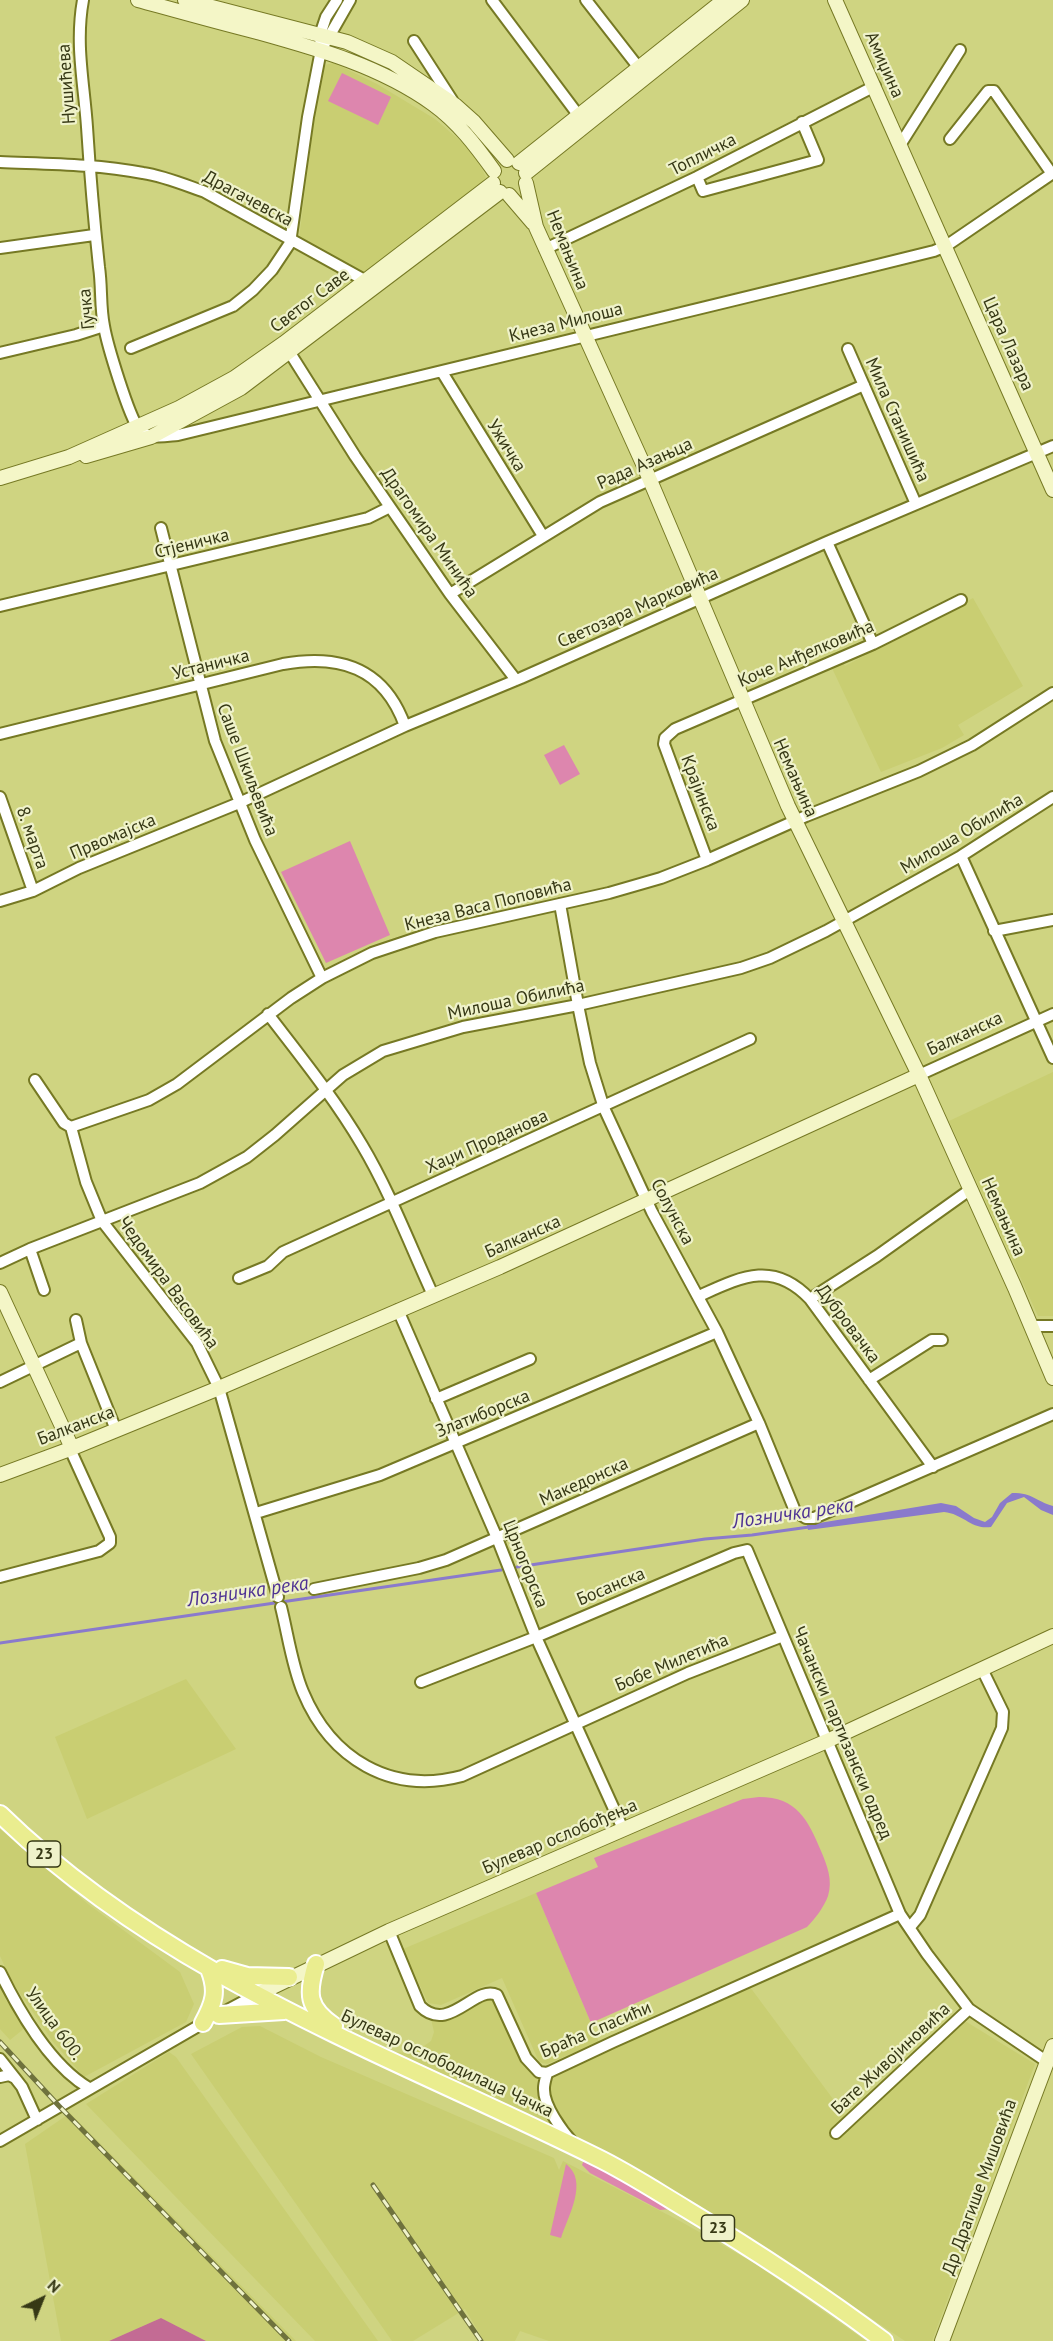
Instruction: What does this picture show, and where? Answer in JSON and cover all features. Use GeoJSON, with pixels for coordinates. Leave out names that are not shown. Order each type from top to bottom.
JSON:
{"type":"FeatureCollection","features":[{"type":"Feature","properties":{"kind":"main road","name":"Булевар ослободилаца Чачка"},"geometry":{"type":"LineString","coordinates":[[0,1814],[37,1848],[106,1902],[154,1936],[204,1967],[286,2011],[578,2148],[744,2244],[884,2341]]}},
{"type":"Feature","properties":{"kind":"main road"},"geometry":{"type":"LineString","coordinates":[[316,1964],[310,1988],[314,2008],[347,2039]]}},
{"type":"Feature","properties":{"kind":"main road"},"geometry":{"type":"LineString","coordinates":[[204,1967],[247,1976],[289,1977]]}},
{"type":"Feature","properties":{"kind":"main road"},"geometry":{"type":"LineString","coordinates":[[203,2024],[216,1997],[214,1984],[204,1967]]}},
{"type":"Feature","properties":{"kind":"main road"},"geometry":{"type":"LineString","coordinates":[[219,2014],[286,2011]]}},
{"type":"Feature","properties":{"kind":"street","name":"Нушићева"},"geometry":{"type":"LineString","coordinates":[[83,0],[80,66],[89,166]]}},
{"type":"Feature","properties":{"kind":"street"},"geometry":{"type":"LineString","coordinates":[[138,0],[321,50],[369,69],[432,104],[460,128],[499,185],[536,227]]}},
{"type":"Feature","properties":{"kind":"street"},"geometry":{"type":"LineString","coordinates":[[185,0],[347,42],[392,62],[455,105],[520,170],[519,192],[499,185]]}},
{"type":"Feature","properties":{"kind":"street"},"geometry":{"type":"LineString","coordinates":[[131,348],[233,306],[253,290],[272,270],[291,240],[308,117],[325,36],[326,17],[337,0]]}},
{"type":"Feature","properties":{"kind":"street"},"geometry":{"type":"LineString","coordinates":[[325,36],[350,0]]}},
{"type":"Feature","properties":{"kind":"street"},"geometry":{"type":"LineString","coordinates":[[492,0],[583,120]]}},
{"type":"Feature","properties":{"kind":"street"},"geometry":{"type":"LineString","coordinates":[[586,0],[639,68]]}},
{"type":"Feature","properties":{"kind":"street"},"geometry":{"type":"LineString","coordinates":[[583,120],[639,68],[724,0]]}},
{"type":"Feature","properties":{"kind":"street"},"geometry":{"type":"LineString","coordinates":[[520,170],[742,0]]}},
{"type":"Feature","properties":{"kind":"street","name":"Амиџина"},"geometry":{"type":"LineString","coordinates":[[835,0],[946,246]]}},
{"type":"Feature","properties":{"kind":"street"},"geometry":{"type":"LineString","coordinates":[[414,41],[455,105]]}},
{"type":"Feature","properties":{"kind":"street","name":"Амиџина"},"geometry":{"type":"LineString","coordinates":[[900,145],[960,50]]}},
{"type":"Feature","properties":{"kind":"street","name":"Топличка"},"geometry":{"type":"LineString","coordinates":[[545,249],[697,177],[875,86]]}},
{"type":"Feature","properties":{"kind":"street"},"geometry":{"type":"LineString","coordinates":[[950,139],[988,91],[994,91],[1051,177]]}},
{"type":"Feature","properties":{"kind":"street"},"geometry":{"type":"LineString","coordinates":[[697,177],[703,191],[818,160],[802,122]]}},
{"type":"Feature","properties":{"kind":"street","name":"Драгачевска"},"geometry":{"type":"LineString","coordinates":[[0,162],[89,166],[145,173],[205,192],[366,280]]}},
{"type":"Feature","properties":{"kind":"street"},"geometry":{"type":"LineString","coordinates":[[499,185],[500,164],[520,170]]}},
{"type":"Feature","properties":{"kind":"street","name":"Гучка"},"geometry":{"type":"LineString","coordinates":[[89,166],[104,326],[120,383],[136,426]]}},
{"type":"Feature","properties":{"kind":"street","name":"Немањина"},"geometry":{"type":"LineString","coordinates":[[520,170],[536,227],[545,249],[649,479],[794,821],[919,1076],[1053,1378]]}},
{"type":"Feature","properties":{"kind":"street","name":"Кнеза Милоша"},"geometry":{"type":"LineString","coordinates":[[69,457],[90,456],[152,437],[178,435],[320,402],[934,251],[946,246],[1051,177]]}},
{"type":"Feature","properties":{"kind":"street","name":"Светог Саве"},"geometry":{"type":"LineString","coordinates":[[152,437],[241,388],[366,280],[499,185]]}},
{"type":"Feature","properties":{"kind":"street","name":"Светог Саве"},"geometry":{"type":"LineString","coordinates":[[136,426],[179,408],[288,347],[499,185]]}},
{"type":"Feature","properties":{"kind":"street"},"geometry":{"type":"LineString","coordinates":[[0,248],[94,235]]}},
{"type":"Feature","properties":{"kind":"street","name":"Цара Лазара"},"geometry":{"type":"LineString","coordinates":[[946,246],[1053,489]]}},
{"type":"Feature","properties":{"kind":"street"},"geometry":{"type":"LineString","coordinates":[[0,353],[104,326]]}},
{"type":"Feature","properties":{"kind":"street","name":"Драгомира Минића"},"geometry":{"type":"LineString","coordinates":[[288,347],[320,402],[390,507],[450,594],[516,680]]}},
{"type":"Feature","properties":{"kind":"street","name":"Мила Станишића"},"geometry":{"type":"LineString","coordinates":[[848,349],[916,504]]}},
{"type":"Feature","properties":{"kind":"street","name":"Ужичка"},"geometry":{"type":"LineString","coordinates":[[442,372],[543,536]]}},
{"type":"Feature","properties":{"kind":"street","name":"Рада Азањца"},"geometry":{"type":"LineString","coordinates":[[450,594],[600,502],[864,385]]}},
{"type":"Feature","properties":{"kind":"street"},"geometry":{"type":"LineString","coordinates":[[136,426],[152,437]]}},
{"type":"Feature","properties":{"kind":"street","name":"Кнеза Милоша"},"geometry":{"type":"LineString","coordinates":[[0,477],[69,457],[136,426]]}},
{"type":"Feature","properties":{"kind":"street","name":"Светозара Марковића"},"geometry":{"type":"LineString","coordinates":[[239,803],[405,726],[516,680],[827,542],[1053,446]]}},
{"type":"Feature","properties":{"kind":"street","name":"Стјеничка"},"geometry":{"type":"LineString","coordinates":[[0,606],[368,518],[390,507]]}},
{"type":"Feature","properties":{"kind":"street","name":"Саше Шкиљевића"},"geometry":{"type":"LineString","coordinates":[[161,528],[215,741],[239,803],[322,978]]}},
{"type":"Feature","properties":{"kind":"street"},"geometry":{"type":"LineString","coordinates":[[827,542],[873,644]]}},
{"type":"Feature","properties":{"kind":"street","name":"Коче Анђелковића"},"geometry":{"type":"LineString","coordinates":[[665,738],[675,729],[873,644],[962,600]]}},
{"type":"Feature","properties":{"kind":"street","name":"Устаничка"},"geometry":{"type":"LineString","coordinates":[[0,734],[283,664],[311,660],[332,661],[358,670],[373,679],[396,706],[405,726]]}},
{"type":"Feature","properties":{"kind":"street","name":"Кнеза Васа Поповића"},"geometry":{"type":"LineString","coordinates":[[71,1127],[149,1100],[177,1084],[268,1014],[322,978],[372,953],[435,932],[560,904],[661,878],[919,771],[972,745],[1053,693]]}},
{"type":"Feature","properties":{"kind":"street","name":"Крајинска"},"geometry":{"type":"LineString","coordinates":[[665,738],[664,744],[707,860]]}},
{"type":"Feature","properties":{"kind":"street","name":"8. марта"},"geometry":{"type":"LineString","coordinates":[[0,797],[33,891]]}},
{"type":"Feature","properties":{"kind":"street","name":"Милоша Обилића"},"geometry":{"type":"LineString","coordinates":[[0,1263],[30,1249],[200,1183],[224,1171],[275,1135],[361,1063],[403,1044],[463,1028],[741,968],[801,944],[843,922],[961,856],[1053,797]]}},
{"type":"Feature","properties":{"kind":"street","name":"Првомајска"},"geometry":{"type":"LineString","coordinates":[[0,901],[33,891],[79,868],[239,803]]}},
{"type":"Feature","properties":{"kind":"street"},"geometry":{"type":"LineString","coordinates":[[961,856],[1053,1058]]}},
{"type":"Feature","properties":{"kind":"street","name":"Солунска"},"geometry":{"type":"LineString","coordinates":[[560,904],[590,1063],[604,1108],[647,1202],[717,1332],[759,1423],[792,1508],[803,1516],[814,1518],[933,1467]]}},
{"type":"Feature","properties":{"kind":"street"},"geometry":{"type":"LineString","coordinates":[[994,931],[1053,920]]}},
{"type":"Feature","properties":{"kind":"street"},"geometry":{"type":"LineString","coordinates":[[268,1014],[326,1090],[363,1146],[432,1295]]}},
{"type":"Feature","properties":{"kind":"street","name":"Балканска"},"geometry":{"type":"LineString","coordinates":[[0,1475],[71,1449],[219,1388],[647,1202],[1053,1014]]}},
{"type":"Feature","properties":{"kind":"street","name":"Хаџи Проданова"},"geometry":{"type":"LineString","coordinates":[[239,1278],[268,1266],[283,1252],[604,1108],[750,1039]]}},
{"type":"Feature","properties":{"kind":"street"},"geometry":{"type":"LineString","coordinates":[[35,1080],[64,1123],[71,1127]]}},
{"type":"Feature","properties":{"kind":"street","name":"Чедомира Васовића"},"geometry":{"type":"LineString","coordinates":[[71,1127],[86,1182],[102,1221],[197,1343],[219,1388],[256,1513],[302,1689],[311,1710],[337,1745],[356,1760],[390,1777],[427,1782],[462,1776],[576,1724]]}},
{"type":"Feature","properties":{"kind":"street"},"geometry":{"type":"LineString","coordinates":[[810,1299],[877,1256],[971,1189]]}},
{"type":"Feature","properties":{"kind":"street"},"geometry":{"type":"LineString","coordinates":[[30,1249],[44,1290]]}},
{"type":"Feature","properties":{"kind":"street","name":"Дубровачка"},"geometry":{"type":"LineString","coordinates":[[699,1296],[740,1278],[756,1275],[779,1277],[790,1282],[810,1299],[933,1467]]}},
{"type":"Feature","properties":{"kind":"street"},"geometry":{"type":"LineString","coordinates":[[0,1292],[4,1312],[35,1365],[110,1537],[110,1543],[99,1551],[0,1577]]}},
{"type":"Feature","properties":{"kind":"street","name":"Црногорска"},"geometry":{"type":"LineString","coordinates":[[398,1310],[497,1539],[536,1637],[623,1829]]}},
{"type":"Feature","properties":{"kind":"street"},"geometry":{"type":"LineString","coordinates":[[76,1320],[81,1343],[116,1430]]}},
{"type":"Feature","properties":{"kind":"street"},"geometry":{"type":"LineString","coordinates":[[1031,1326],[1053,1326]]}},
{"type":"Feature","properties":{"kind":"street","name":"Златиборска"},"geometry":{"type":"LineString","coordinates":[[256,1513],[380,1475],[717,1332]]}},
{"type":"Feature","properties":{"kind":"street"},"geometry":{"type":"LineString","coordinates":[[869,1380],[932,1340],[942,1340]]}},
{"type":"Feature","properties":{"kind":"street"},"geometry":{"type":"LineString","coordinates":[[0,1382],[81,1343]]}},
{"type":"Feature","properties":{"kind":"street"},"geometry":{"type":"LineString","coordinates":[[436,1399],[530,1359]]}},
{"type":"Feature","properties":{"kind":"street"},"geometry":{"type":"LineString","coordinates":[[933,1467],[1053,1414]]}},
{"type":"Feature","properties":{"kind":"street","name":"Македонска"},"geometry":{"type":"LineString","coordinates":[[314,1589],[419,1568],[446,1560],[759,1423]]}},
{"type":"Feature","properties":{"kind":"street","name":"Босанска"},"geometry":{"type":"LineString","coordinates":[[421,1682],[536,1637],[734,1553],[747,1550]]}},
{"type":"Feature","properties":{"kind":"street","name":"Чачански партизански одред"},"geometry":{"type":"LineString","coordinates":[[747,1550],[900,1914],[969,2009],[1046,2061]]}},
{"type":"Feature","properties":{"kind":"street","name":"Бобе Милетића"},"geometry":{"type":"LineString","coordinates":[[576,1724],[688,1673],[783,1636]]}},
{"type":"Feature","properties":{"kind":"street","name":"Булевар ослобођења"},"geometry":{"type":"LineString","coordinates":[[0,2141],[219,2014],[316,1964],[827,1741],[1053,1636]]}},
{"type":"Feature","properties":{"kind":"street"},"geometry":{"type":"LineString","coordinates":[[910,1927],[920,1915],[1002,1728],[1003,1712],[982,1669]]}},
{"type":"Feature","properties":{"kind":"street","name":"Браћа Спасићи"},"geometry":{"type":"LineString","coordinates":[[389,1931],[420,2006],[426,2013],[446,2015],[488,1993],[497,1995],[526,2058],[539,2072],[547,2073],[900,1914]]}},
{"type":"Feature","properties":{"kind":"street","name":"Улица 600."},"geometry":{"type":"LineString","coordinates":[[0,1972],[19,2007],[40,2037],[71,2075],[89,2088]]}},
{"type":"Feature","properties":{"kind":"street","name":"Бате Живојиновића"},"geometry":{"type":"LineString","coordinates":[[836,2133],[969,2009]]}},
{"type":"Feature","properties":{"kind":"street","name":"Др Драгише Мишовића"},"geometry":{"type":"LineString","coordinates":[[942,2341],[1053,2046]]}},
{"type":"Feature","properties":{"kind":"street"},"geometry":{"type":"LineString","coordinates":[[0,2059],[26,2095],[37,2120]]}},
{"type":"Feature","properties":{"kind":"street"},"geometry":{"type":"LineString","coordinates":[[547,2073],[543,2088],[551,2109],[562,2129],[578,2148]]}},
{"type":"Feature","properties":{"kind":"street"},"geometry":{"type":"LineString","coordinates":[[0,2077],[9,2075],[15,2078]]}},
{"type":"Feature","properties":{"kind":"shaded area"},"geometry":{"type":"Polygon","coordinates":[[[334,63],[377,84],[435,119],[464,144],[479,163],[486,177],[369,270],[362,272],[356,271],[299,239],[320,70],[324,65],[334,63]]]}},
{"type":"Feature","properties":{"kind":"shaded area"},"geometry":{"type":"Polygon","coordinates":[[[342,73],[391,97],[378,125],[328,101],[342,73]]]}},
{"type":"Feature","properties":{"kind":"shaded area"},"geometry":{"type":"Polygon","coordinates":[[[973,598],[1023,686],[958,725],[964,735],[942,748],[881,772],[831,666],[842,660],[845,666],[973,598]]]}},
{"type":"Feature","properties":{"kind":"shaded area"},"geometry":{"type":"Polygon","coordinates":[[[564,745],[580,774],[560,785],[544,755],[564,745]]]}},
{"type":"Feature","properties":{"kind":"shaded area"},"geometry":{"type":"Polygon","coordinates":[[[350,841],[390,935],[326,963],[281,872],[350,841]]]}},
{"type":"Feature","properties":{"kind":"shaded area"},"geometry":{"type":"Polygon","coordinates":[[[1053,1072],[1053,1316],[1038,1316],[949,1121],[1053,1072]]]}},
{"type":"Feature","properties":{"kind":"shaded area"},"geometry":{"type":"Polygon","coordinates":[[[1012,1493],[1030,1496],[1053,1506],[1053,1515],[1041,1510],[1024,1497],[1007,1503],[991,1527],[978,1526],[944,1512],[808,1530],[807,1525],[941,1503],[956,1506],[974,1518],[985,1522],[992,1517],[1000,1503],[1012,1493]]]}},
{"type":"Feature","properties":{"kind":"shaded area"},"geometry":{"type":"Polygon","coordinates":[[[186,1679],[236,1749],[87,1819],[55,1737],[186,1679]]]}},
{"type":"Feature","properties":{"kind":"shaded area"},"geometry":{"type":"Polygon","coordinates":[[[759,1797],[783,1801],[792,1806],[806,1820],[830,1878],[829,1890],[822,1909],[807,1927],[591,2023],[536,1893],[598,1867],[594,1858],[743,1799],[759,1797]]]}},
{"type":"Feature","properties":{"kind":"shaded area"},"geometry":{"type":"Polygon","coordinates":[[[0,1829],[88,1904],[180,1972],[194,2004],[186,2022],[84,2077],[53,2042],[11,1980],[0,1956],[0,1829]]]}},
{"type":"Feature","properties":{"kind":"shaded area"},"geometry":{"type":"Polygon","coordinates":[[[536,1893],[599,2042],[547,2064],[539,2062],[502,1978],[441,2005],[428,2003],[403,1949],[536,1893]]]}},
{"type":"Feature","properties":{"kind":"shaded area"},"geometry":{"type":"Polygon","coordinates":[[[0,1981],[8,1996],[5,1999],[26,2027],[10,2040],[0,2029],[0,1981]]]}},
{"type":"Feature","properties":{"kind":"shaded area"},"geometry":{"type":"Polygon","coordinates":[[[750,1987],[853,2126],[965,2021],[1035,2064],[932,2341],[905,2341],[742,2232],[569,2132],[558,2115],[548,2094],[551,2076],[750,1987]]]}},
{"type":"Feature","properties":{"kind":"shaded area"},"geometry":{"type":"Polygon","coordinates":[[[488,1998],[497,2002],[538,2077],[537,2091],[553,2125],[394,2052],[409,2053],[431,2041],[434,2032],[431,2019],[488,1998]]]}},
{"type":"Feature","properties":{"kind":"shaded area"},"geometry":{"type":"Polygon","coordinates":[[[260,2026],[321,2057],[554,2158],[559,2170],[563,2161],[678,2220],[756,2264],[866,2341],[549,2341],[520,2331],[515,2341],[484,2341],[465,2309],[413,2341],[392,2341],[191,2054],[242,2027],[260,2026]]]}},
{"type":"Feature","properties":{"kind":"shaded area"},"geometry":{"type":"Polygon","coordinates":[[[169,2052],[176,2057],[378,2341],[315,2341],[86,2104],[169,2052]]]}},
{"type":"Feature","properties":{"kind":"shaded area"},"geometry":{"type":"Polygon","coordinates":[[[70,2113],[296,2341],[206,2341],[161,2318],[109,2341],[61,2341],[25,2144],[70,2113]]]}},
{"type":"Feature","properties":{"kind":"shaded area"},"geometry":{"type":"Polygon","coordinates":[[[584,2160],[669,2205],[671,2209],[660,2210],[590,2173],[582,2165],[584,2160]]]}},
{"type":"Feature","properties":{"kind":"shaded area"},"geometry":{"type":"Polygon","coordinates":[[[566,2164],[573,2171],[576,2189],[572,2209],[561,2238],[550,2235],[566,2164]]]}},
{"type":"Feature","properties":{"kind":"shaded area"},"geometry":{"type":"Polygon","coordinates":[[[161,2318],[206,2341],[109,2341],[161,2318]]]}},
{"type":"Feature","properties":{"kind":"waterway","name":"Лозничка река"},"geometry":{"type":"LineString","coordinates":[[517,1567],[705,1539],[809,1527]]}},
{"type":"Feature","properties":{"kind":"waterway","name":"Лозничка река"},"geometry":{"type":"LineString","coordinates":[[0,1643],[501,1570]]}},
{"type":"Feature","properties":{"kind":"railway"},"geometry":{"type":"LineString","coordinates":[[0,2042],[59,2106],[289,2341]]}},
{"type":"Feature","properties":{"kind":"railway"},"geometry":{"type":"LineString","coordinates":[[373,2185],[481,2341]]}}]}
